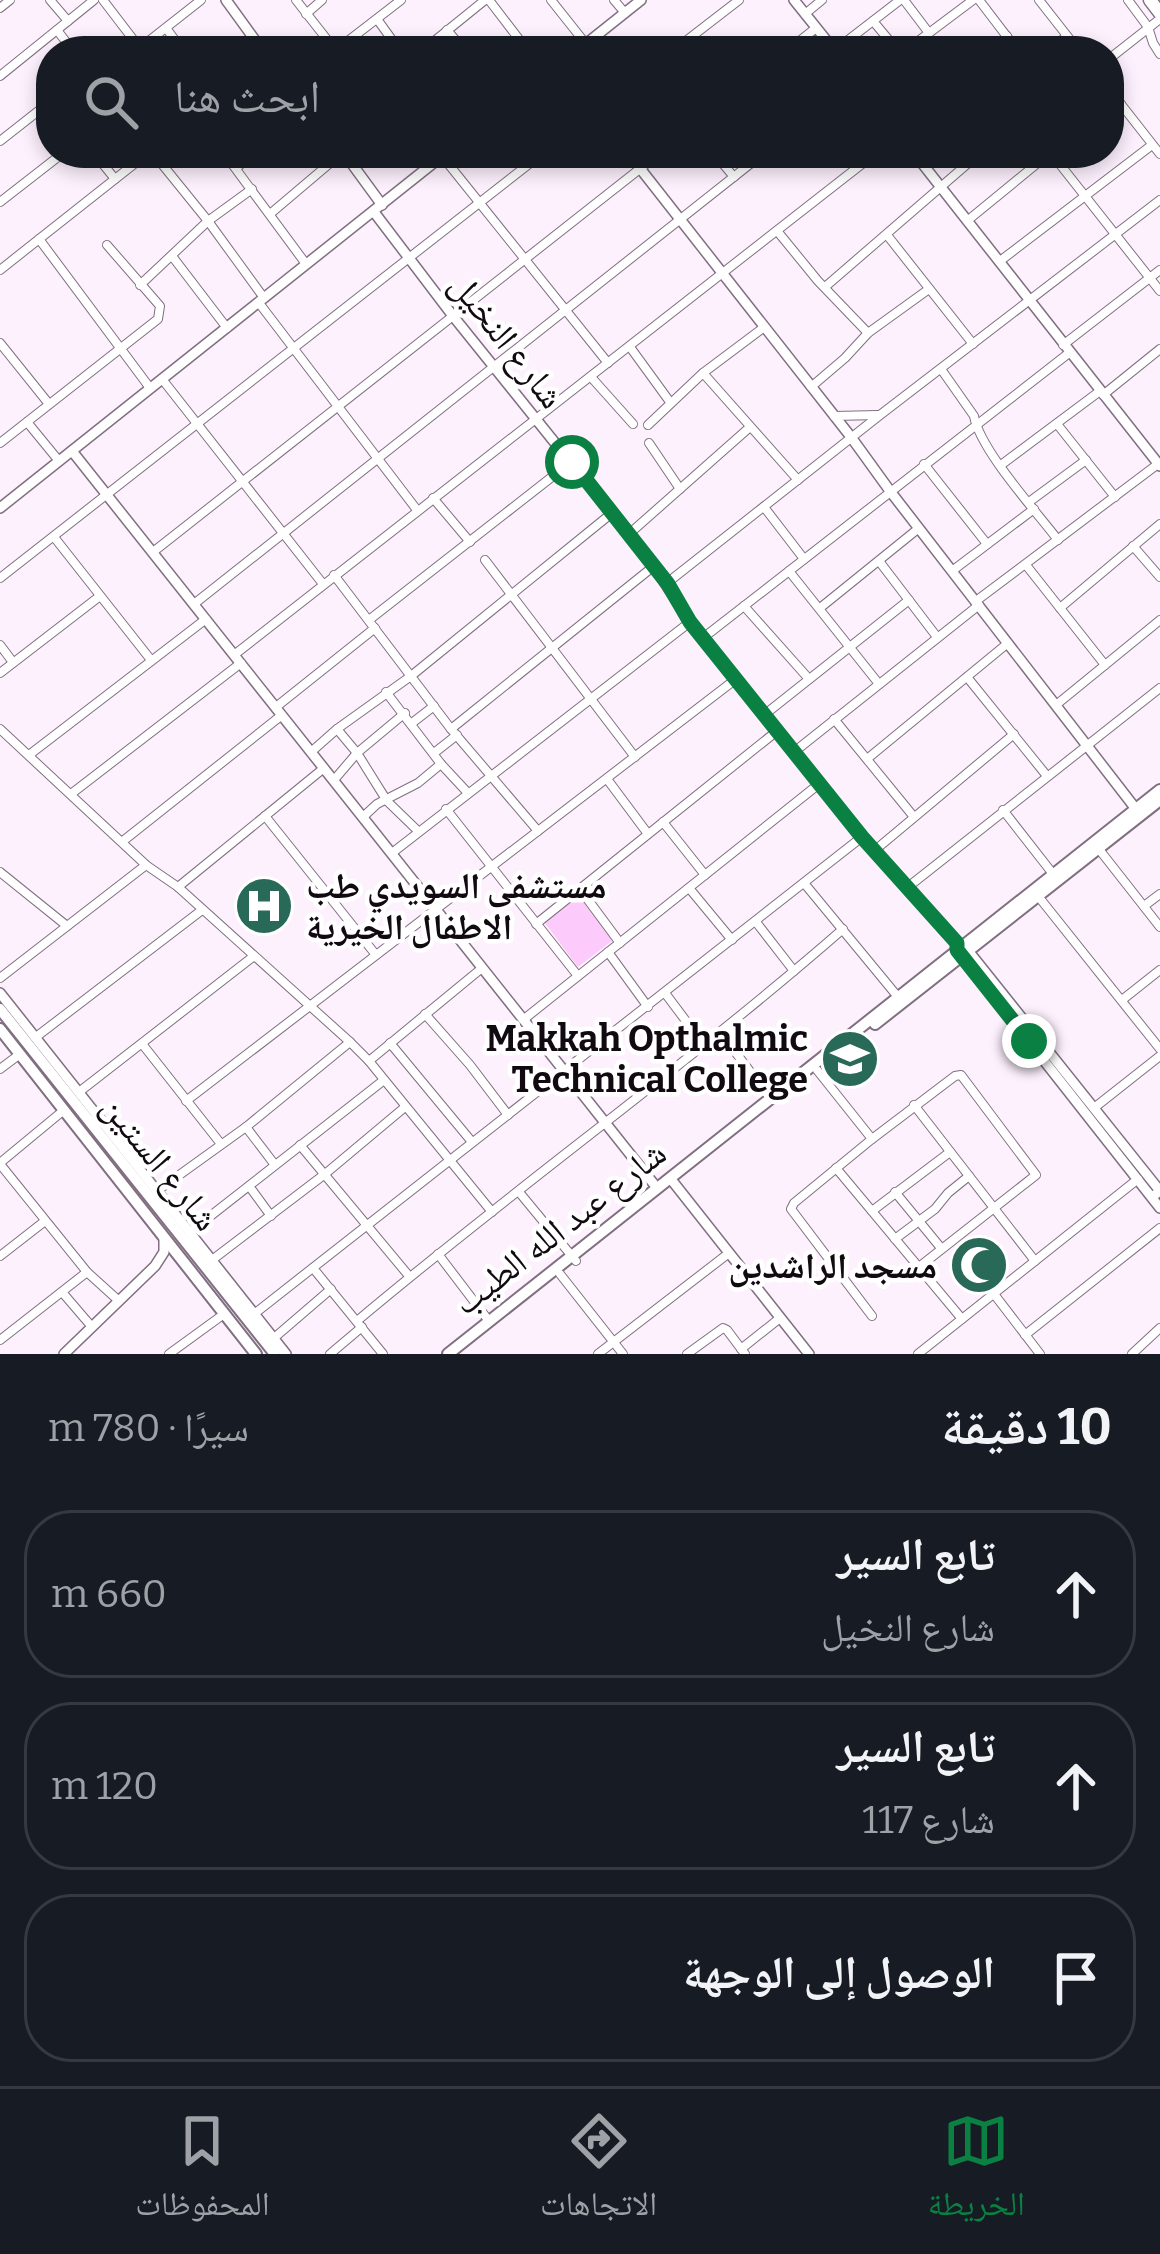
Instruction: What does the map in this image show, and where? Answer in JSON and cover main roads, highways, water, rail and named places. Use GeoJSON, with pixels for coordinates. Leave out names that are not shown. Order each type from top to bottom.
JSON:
{"type":"FeatureCollection","features":[{"type":"Feature","properties":{"kind":"main road"},"geometry":{"type":"LineString","coordinates":[[1150,0],[1160,16]]}},
{"type":"Feature","properties":{"kind":"main road","name":"شارع عبد الله الطيب"},"geometry":{"type":"LineString","coordinates":[[448,1354],[817,1070],[898,997],[1099,848],[1160,790]]}},
{"type":"Feature","properties":{"kind":"main road","name":"شارع عبد الله الطيب"},"geometry":{"type":"LineString","coordinates":[[672,1180],[1053,874],[1160,800]]}},
{"type":"Feature","properties":{"kind":"main road","name":"شارع الستين"},"geometry":{"type":"LineString","coordinates":[[0,1009],[229,1289],[275,1354]]}},
{"type":"Feature","properties":{"kind":"main road","name":"شارع الستين"},"geometry":{"type":"LineString","coordinates":[[0,1029],[254,1354]]}},
{"type":"Feature","properties":{"kind":"main road","name":"شارع عبد الله الطيب"},"geometry":{"type":"LineString","coordinates":[[458,1354],[574,1258]]}},
{"type":"Feature","properties":{"kind":"place","name":"مستشفى السويدي طب الاطفال الخيرية"},"geometry":{"type":"Point","coordinates":[264,906]}},
{"type":"Feature","properties":{"kind":"place","name":"Makkah Opthalmic Technical College"},"geometry":{"type":"Point","coordinates":[850,1059]}},
{"type":"Feature","properties":{"kind":"place","name":"مسجد الراشدين"},"geometry":{"type":"Point","coordinates":[979,1265]}}]}
